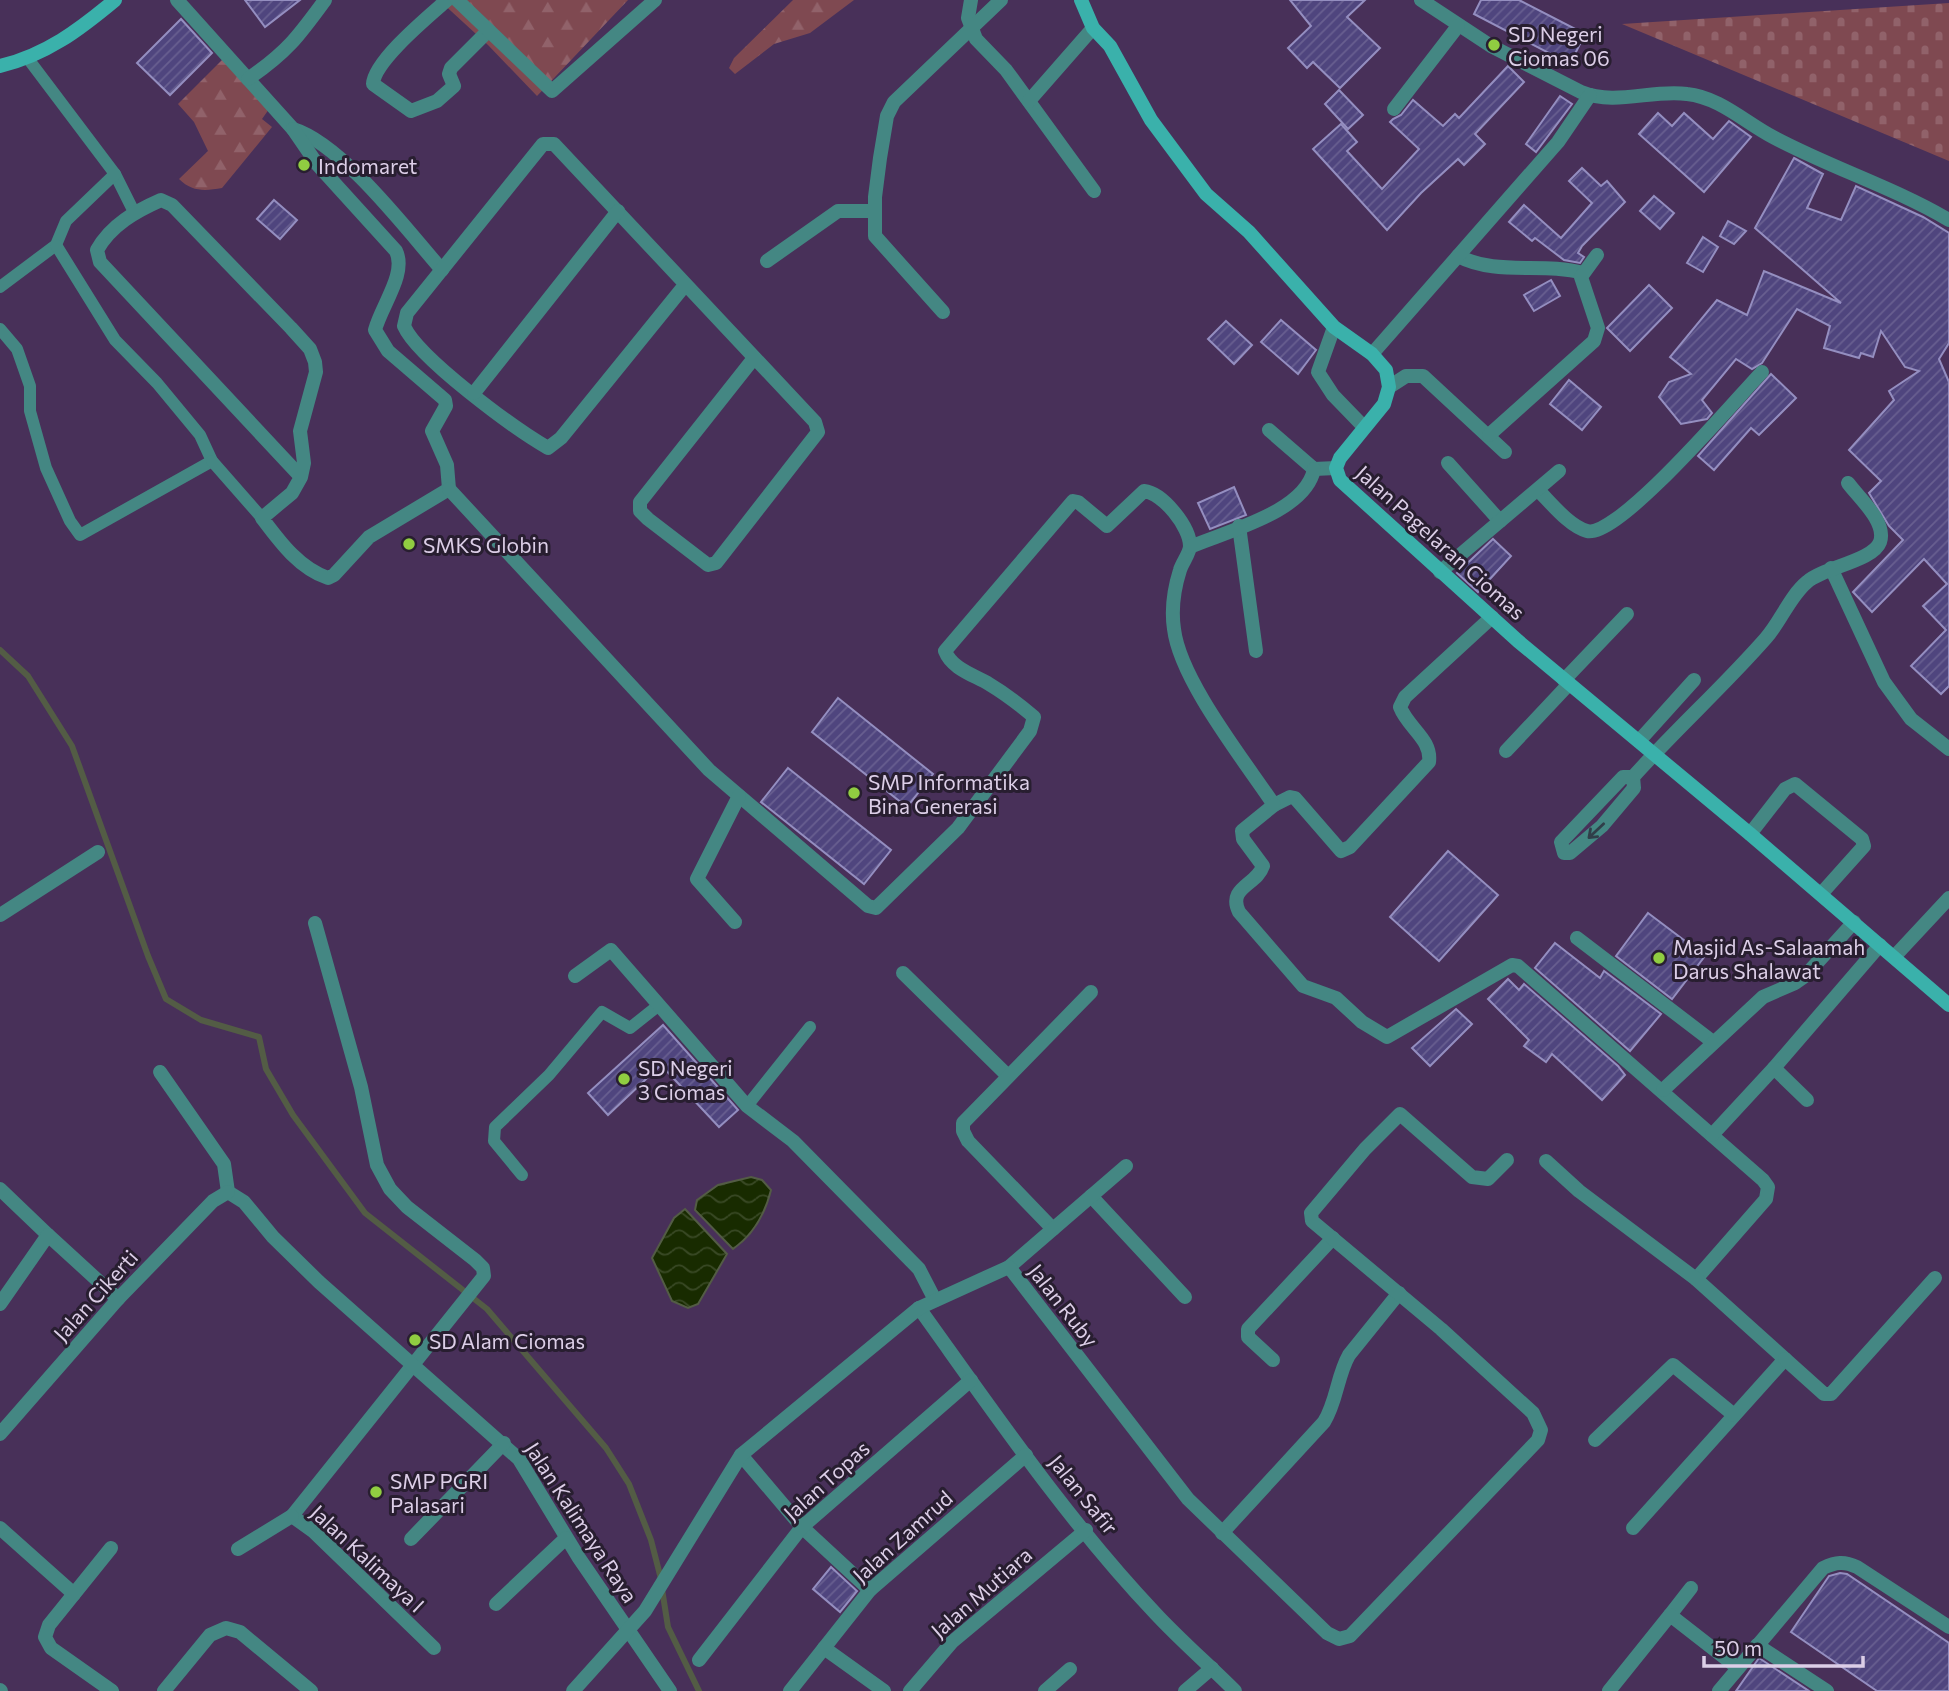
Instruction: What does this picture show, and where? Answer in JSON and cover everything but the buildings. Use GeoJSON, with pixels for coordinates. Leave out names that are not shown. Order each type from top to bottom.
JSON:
{"type":"FeatureCollection","features":[{"type":"Feature","properties":{"kind":"main road"},"geometry":{"type":"LineString","coordinates":[[0,66],[29,60],[75,33],[115,0]]}},
{"type":"Feature","properties":{"kind":"main road"},"geometry":{"type":"LineString","coordinates":[[1081,0],[1093,28],[1110,46],[1151,120],[1206,194],[1249,232],[1334,327],[1372,354],[1386,370],[1389,387]]}},
{"type":"Feature","properties":{"kind":"main road","name":"Jalan Pagelaran Ciomas"},"geometry":{"type":"LineString","coordinates":[[1389,387],[1384,404],[1363,426],[1336,468],[1340,480],[1566,682],[1640,740],[1949,1005]]}},
{"type":"Feature","properties":{"kind":"street"},"geometry":{"type":"LineString","coordinates":[[177,0],[396,251],[400,260],[375,330],[388,351],[445,400],[446,406],[432,431],[447,465],[449,489],[709,770],[869,906],[881,905],[958,828],[1030,731],[1034,717],[986,682],[970,676],[945,652],[1059,515],[1076,500],[1107,526],[1138,493],[1149,492],[1171,510],[1186,532],[1191,547]]}},
{"type":"Feature","properties":{"kind":"street"},"geometry":{"type":"LineString","coordinates":[[248,79],[273,62],[304,32],[325,0]]}},
{"type":"Feature","properties":{"kind":"street"},"geometry":{"type":"LineString","coordinates":[[447,0],[396,49],[376,74],[373,85],[411,111],[437,102],[454,86],[449,74],[451,68],[488,31]]}},
{"type":"Feature","properties":{"kind":"street"},"geometry":{"type":"LineString","coordinates":[[457,0],[552,91],[655,0]]}},
{"type":"Feature","properties":{"kind":"street"},"geometry":{"type":"LineString","coordinates":[[971,0],[970,29],[1029,101],[1094,191]]}},
{"type":"Feature","properties":{"kind":"street"},"geometry":{"type":"LineString","coordinates":[[943,312],[881,245],[873,227],[885,130],[894,102],[1002,0]]}},
{"type":"Feature","properties":{"kind":"street"},"geometry":{"type":"LineString","coordinates":[[1421,0],[1458,26],[1542,73],[1590,95],[1637,98],[1686,93],[1698,96],[1727,109],[1773,137],[1897,192],[1949,220]]}},
{"type":"Feature","properties":{"kind":"street"},"geometry":{"type":"LineString","coordinates":[[1395,109],[1458,26]]}},
{"type":"Feature","properties":{"kind":"street"},"geometry":{"type":"LineString","coordinates":[[1029,101],[1093,28]]}},
{"type":"Feature","properties":{"kind":"street"},"geometry":{"type":"LineString","coordinates":[[1372,354],[1558,142],[1590,95]]}},
{"type":"Feature","properties":{"kind":"street"},"geometry":{"type":"LineString","coordinates":[[293,130],[309,134],[363,181],[442,270]]}},
{"type":"Feature","properties":{"kind":"street"},"geometry":{"type":"LineString","coordinates":[[685,285],[554,446],[548,448],[428,355],[408,336],[404,326],[407,313],[543,144],[554,144],[815,422],[818,432],[716,563],[708,565],[648,519],[640,511],[640,502],[754,358]]}},
{"type":"Feature","properties":{"kind":"street"},"geometry":{"type":"LineString","coordinates":[[301,477],[100,262],[97,250],[103,239],[134,212],[161,200],[172,205],[223,255],[310,349],[316,372],[300,430],[304,463],[301,477],[292,493],[262,518],[294,557],[308,569],[328,578],[369,537],[449,489]]}},
{"type":"Feature","properties":{"kind":"street"},"geometry":{"type":"LineString","coordinates":[[474,393],[618,211]]}},
{"type":"Feature","properties":{"kind":"street"},"geometry":{"type":"LineString","coordinates":[[766,261],[838,211],[875,211]]}},
{"type":"Feature","properties":{"kind":"street"},"geometry":{"type":"LineString","coordinates":[[1458,256],[1475,264],[1537,270],[1564,268],[1583,273]]}},
{"type":"Feature","properties":{"kind":"street"},"geometry":{"type":"LineString","coordinates":[[1489,435],[1589,346],[1597,334],[1583,285],[1583,273],[1597,256]]}},
{"type":"Feature","properties":{"kind":"street"},"geometry":{"type":"LineString","coordinates":[[1334,327],[1318,372],[1333,395],[1363,426]]}},
{"type":"Feature","properties":{"kind":"street"},"geometry":{"type":"LineString","coordinates":[[1538,490],[1577,526],[1588,531],[1600,530],[1633,508],[1762,372]]}},
{"type":"Feature","properties":{"kind":"street"},"geometry":{"type":"LineString","coordinates":[[1389,387],[1406,376],[1423,376],[1505,452]]}},
{"type":"Feature","properties":{"kind":"street"},"geometry":{"type":"LineString","coordinates":[[1269,430],[1314,469],[1336,468]]}},
{"type":"Feature","properties":{"kind":"street"},"geometry":{"type":"LineString","coordinates":[[1448,463],[1500,521]]}},
{"type":"Feature","properties":{"kind":"street"},"geometry":{"type":"LineString","coordinates":[[1274,805],[1194,682],[1174,631],[1173,601],[1181,568],[1191,547],[1281,510],[1299,497],[1313,478],[1314,469]]}},
{"type":"Feature","properties":{"kind":"street"},"geometry":{"type":"LineString","coordinates":[[1440,572],[1559,471]]}},
{"type":"Feature","properties":{"kind":"street"},"geometry":{"type":"LineString","coordinates":[[1633,777],[1623,777],[1561,842],[1564,853],[1570,853],[1602,826],[1634,788],[1633,777],[1769,635],[1807,582],[1831,568],[1869,554],[1879,545],[1882,533],[1874,516],[1848,483]]}},
{"type":"Feature","properties":{"kind":"street"},"geometry":{"type":"LineString","coordinates":[[1239,526],[1256,651]]}},
{"type":"Feature","properties":{"kind":"street"},"geometry":{"type":"LineString","coordinates":[[1831,568],[1884,682],[1911,719],[1949,749]]}},
{"type":"Feature","properties":{"kind":"street"},"geometry":{"type":"LineString","coordinates":[[1506,751],[1627,614]]}},
{"type":"Feature","properties":{"kind":"street"},"geometry":{"type":"LineString","coordinates":[[1492,617],[1405,697],[1400,707],[1426,743],[1430,752],[1429,762],[1346,850],[1337,849],[1295,798],[1290,797],[1274,805],[1242,831],[1243,839],[1263,866],[1261,873],[1241,889],[1236,904],[1239,912],[1309,990],[1336,998],[1376,1033],[1387,1037],[1497,973],[1512,965],[1518,967],[1663,1090],[1763,1180],[1769,1193],[1762,1206],[1696,1279]]}},
{"type":"Feature","properties":{"kind":"street"},"geometry":{"type":"LineString","coordinates":[[1640,740],[1694,680]]}},
{"type":"Feature","properties":{"kind":"street"},"geometry":{"type":"LineString","coordinates":[[1750,834],[1786,789],[1795,784],[1862,839],[1864,846],[1821,894]]}},
{"type":"Feature","properties":{"kind":"street"},"geometry":{"type":"LineString","coordinates":[[735,922],[697,879],[739,796]]}},
{"type":"Feature","properties":{"kind":"street"},"geometry":{"type":"LineString","coordinates":[[0,915],[98,852]]}},
{"type":"Feature","properties":{"kind":"street"},"geometry":{"type":"LineString","coordinates":[[1894,957],[1949,898]]}},
{"type":"Feature","properties":{"kind":"street"},"geometry":{"type":"LineString","coordinates":[[1663,1090],[1763,997],[1795,984],[1805,976],[1854,922]]}},
{"type":"Feature","properties":{"kind":"street","name":"Jalan Kalimaya I"},"geometry":{"type":"LineString","coordinates":[[315,923],[361,1087],[377,1165],[390,1189],[407,1207],[483,1268],[484,1276],[472,1295],[412,1365],[292,1516],[313,1531],[434,1648]]}},
{"type":"Feature","properties":{"kind":"street"},"geometry":{"type":"LineString","coordinates":[[1577,939],[1713,1042]]}},
{"type":"Feature","properties":{"kind":"street"},"geometry":{"type":"LineString","coordinates":[[1712,1135],[1880,946]]}},
{"type":"Feature","properties":{"kind":"street"},"geometry":{"type":"LineString","coordinates":[[575,976],[611,950],[747,1106],[793,1141],[911,1261],[935,1300]]}},
{"type":"Feature","properties":{"kind":"street"},"geometry":{"type":"LineString","coordinates":[[902,974],[1008,1076]]}},
{"type":"Feature","properties":{"kind":"street"},"geometry":{"type":"LineString","coordinates":[[1052,1229],[968,1141],[962,1131],[967,1118],[1091,992]]}},
{"type":"Feature","properties":{"kind":"street"},"geometry":{"type":"LineString","coordinates":[[1774,1068],[1807,1100]]}},
{"type":"Feature","properties":{"kind":"street"},"geometry":{"type":"LineString","coordinates":[[160,1072],[224,1164],[228,1192]]}},
{"type":"Feature","properties":{"kind":"street"},"geometry":{"type":"LineString","coordinates":[[1222,1533],[1324,1422],[1334,1404],[1343,1366],[1349,1355],[1399,1293],[1312,1221],[1311,1213],[1365,1149],[1400,1114],[1472,1177],[1488,1179],[1507,1160]]}},
{"type":"Feature","properties":{"kind":"street"},"geometry":{"type":"LineString","coordinates":[[1546,1161],[1579,1191],[1696,1279],[1824,1394],[1831,1394],[1935,1278]]}},
{"type":"Feature","properties":{"kind":"street"},"geometry":{"type":"LineString","coordinates":[[1009,1267],[1126,1166]]}},
{"type":"Feature","properties":{"kind":"street"},"geometry":{"type":"LineString","coordinates":[[0,1189],[118,1298]]}},
{"type":"Feature","properties":{"kind":"street","name":"Jalan Cikerti"},"geometry":{"type":"LineString","coordinates":[[0,1434],[118,1298],[213,1200],[228,1192]]}},
{"type":"Feature","properties":{"kind":"street","name":"Jalan Kalimaya Raya"},"geometry":{"type":"LineString","coordinates":[[228,1192],[244,1202],[273,1237],[319,1282],[504,1443],[533,1478],[566,1538],[670,1691]]}},
{"type":"Feature","properties":{"kind":"street"},"geometry":{"type":"LineString","coordinates":[[1091,1196],[1185,1297]]}},
{"type":"Feature","properties":{"kind":"street"},"geometry":{"type":"LineString","coordinates":[[0,1304],[48,1235]]}},
{"type":"Feature","properties":{"kind":"street"},"geometry":{"type":"LineString","coordinates":[[1273,1360],[1248,1338],[1248,1329],[1333,1238]]}},
{"type":"Feature","properties":{"kind":"street","name":"Jalan Ruby"},"geometry":{"type":"LineString","coordinates":[[573,1691],[629,1632],[645,1611],[741,1455],[919,1308],[1009,1267],[1178,1487],[1327,1633],[1339,1639],[1350,1636],[1538,1440],[1541,1430],[1533,1413],[1399,1293]]}},
{"type":"Feature","properties":{"kind":"street","name":"Jalan Safir"},"geometry":{"type":"LineString","coordinates":[[919,1308],[1026,1455],[1086,1530],[1154,1612],[1236,1691]]}},
{"type":"Feature","properties":{"kind":"street"},"geometry":{"type":"LineString","coordinates":[[1633,1528],[1785,1359]]}},
{"type":"Feature","properties":{"kind":"street"},"geometry":{"type":"LineString","coordinates":[[1595,1440],[1674,1365],[1734,1415]]}},
{"type":"Feature","properties":{"kind":"street","name":"Jalan Topas"},"geometry":{"type":"LineString","coordinates":[[699,1660],[802,1527],[971,1380]]}},
{"type":"Feature","properties":{"kind":"street"},"geometry":{"type":"LineString","coordinates":[[411,1539],[504,1443]]}},
{"type":"Feature","properties":{"kind":"street"},"geometry":{"type":"LineString","coordinates":[[741,1455],[802,1527],[870,1590]]}},
{"type":"Feature","properties":{"kind":"street","name":"Jalan Zamrud"},"geometry":{"type":"LineString","coordinates":[[790,1691],[870,1590],[1026,1455]]}},
{"type":"Feature","properties":{"kind":"street"},"geometry":{"type":"LineString","coordinates":[[238,1549],[292,1516]]}},
{"type":"Feature","properties":{"kind":"street"},"geometry":{"type":"LineString","coordinates":[[0,1528],[74,1594]]}},
{"type":"Feature","properties":{"kind":"street","name":"Jalan Mutiara"},"geometry":{"type":"LineString","coordinates":[[910,1691],[953,1642],[1086,1530]]}},
{"type":"Feature","properties":{"kind":"street"},"geometry":{"type":"LineString","coordinates":[[496,1604],[566,1538]]}},
{"type":"Feature","properties":{"kind":"street"},"geometry":{"type":"LineString","coordinates":[[111,1548],[45,1630],[47,1643],[112,1691]]}},
{"type":"Feature","properties":{"kind":"street"},"geometry":{"type":"LineString","coordinates":[[1719,1691],[1823,1568],[1835,1562],[1847,1562],[1857,1567],[1948,1625]]}},
{"type":"Feature","properties":{"kind":"street"},"geometry":{"type":"LineString","coordinates":[[1609,1691],[1690,1588]]}},
{"type":"Feature","properties":{"kind":"street"},"geometry":{"type":"LineString","coordinates":[[1670,1615],[1738,1668]]}},
{"type":"Feature","properties":{"kind":"street"},"geometry":{"type":"LineString","coordinates":[[164,1691],[211,1635],[226,1628],[240,1632],[311,1691]]}},
{"type":"Feature","properties":{"kind":"street"},"geometry":{"type":"LineString","coordinates":[[1757,1645],[1827,1691]]}},
{"type":"Feature","properties":{"kind":"street"},"geometry":{"type":"LineString","coordinates":[[824,1648],[884,1691]]}},
{"type":"Feature","properties":{"kind":"street"},"geometry":{"type":"LineString","coordinates":[[1185,1691],[1212,1668]]}},
{"type":"Feature","properties":{"kind":"street"},"geometry":{"type":"LineString","coordinates":[[1045,1691],[1070,1669]]}},
{"type":"Feature","properties":{"kind":"lane"},"geometry":{"type":"LineString","coordinates":[[29,60],[115,174],[134,212]]}},
{"type":"Feature","properties":{"kind":"lane"},"geometry":{"type":"LineString","coordinates":[[0,287],[56,245],[66,221],[115,174]]}},
{"type":"Feature","properties":{"kind":"lane"},"geometry":{"type":"LineString","coordinates":[[56,245],[115,340],[158,383],[200,435],[212,461],[262,518]]}},
{"type":"Feature","properties":{"kind":"lane"},"geometry":{"type":"LineString","coordinates":[[0,329],[17,349],[30,386],[30,411],[46,468],[69,521],[80,534],[212,461]]}},
{"type":"Feature","properties":{"kind":"lane"},"geometry":{"type":"LineString","coordinates":[[522,1175],[494,1141],[492,1134],[495,1127],[549,1075],[602,1012],[630,1028],[659,1005]]}},
{"type":"Feature","properties":{"kind":"lane"},"geometry":{"type":"LineString","coordinates":[[747,1106],[810,1027]]}},
{"type":"Feature","properties":{"kind":"green space"},"geometry":{"type":"Polygon","coordinates":[[[439,0],[628,0],[537,96],[488,45],[439,0]]]}},
{"type":"Feature","properties":{"kind":"green space"},"geometry":{"type":"Polygon","coordinates":[[[793,0],[854,0],[810,33],[774,44],[735,74],[729,68],[734,58],[793,0]]]}},
{"type":"Feature","properties":{"kind":"green space"},"geometry":{"type":"Polygon","coordinates":[[[1949,3],[1949,161],[1622,24],[1949,3]]]}},
{"type":"Feature","properties":{"kind":"green space"},"geometry":{"type":"Polygon","coordinates":[[[230,52],[274,102],[262,119],[272,127],[222,188],[194,188],[179,179],[208,151],[194,122],[178,104],[230,52]]]}},
{"type":"Feature","properties":{"kind":"water"},"geometry":{"type":"Polygon","coordinates":[[[751,1177],[762,1180],[771,1190],[757,1223],[747,1237],[733,1249],[695,1210],[697,1200],[718,1185],[751,1177]]]}},
{"type":"Feature","properties":{"kind":"water"},"geometry":{"type":"Polygon","coordinates":[[[685,1209],[727,1254],[698,1304],[688,1308],[672,1301],[652,1258],[674,1218],[685,1209]]]}},
{"type":"Feature","properties":{"kind":"waterway"},"geometry":{"type":"LineString","coordinates":[[0,650],[28,676],[72,746],[166,999],[201,1020],[259,1037],[266,1069],[293,1115],[365,1213],[487,1309],[606,1448],[629,1484],[651,1540],[661,1579]]}},
{"type":"Feature","properties":{"kind":"waterway"},"geometry":{"type":"LineString","coordinates":[[662,1589],[668,1627],[699,1691]]}},
{"type":"Feature","properties":{"kind":"place","name":"SD Negeri Ciomas 06"},"geometry":{"type":"Point","coordinates":[1494,45]}},
{"type":"Feature","properties":{"kind":"place","name":"Indomaret"},"geometry":{"type":"Point","coordinates":[304,165]}},
{"type":"Feature","properties":{"kind":"place","name":"SMKS Globin"},"geometry":{"type":"Point","coordinates":[409,544]}},
{"type":"Feature","properties":{"kind":"place","name":"SMP Informatika Bina Generasi"},"geometry":{"type":"Point","coordinates":[854,793]}},
{"type":"Feature","properties":{"kind":"place","name":"Masjid As-Salaamah Darus Shalawat"},"geometry":{"type":"Point","coordinates":[1659,958]}},
{"type":"Feature","properties":{"kind":"place","name":"SD Negeri 3 Ciomas"},"geometry":{"type":"Point","coordinates":[624,1079]}},
{"type":"Feature","properties":{"kind":"place","name":"SD Alam Ciomas"},"geometry":{"type":"Point","coordinates":[415,1340]}},
{"type":"Feature","properties":{"kind":"place","name":"SMP PGRI Palasari"},"geometry":{"type":"Point","coordinates":[376,1492]}}]}
